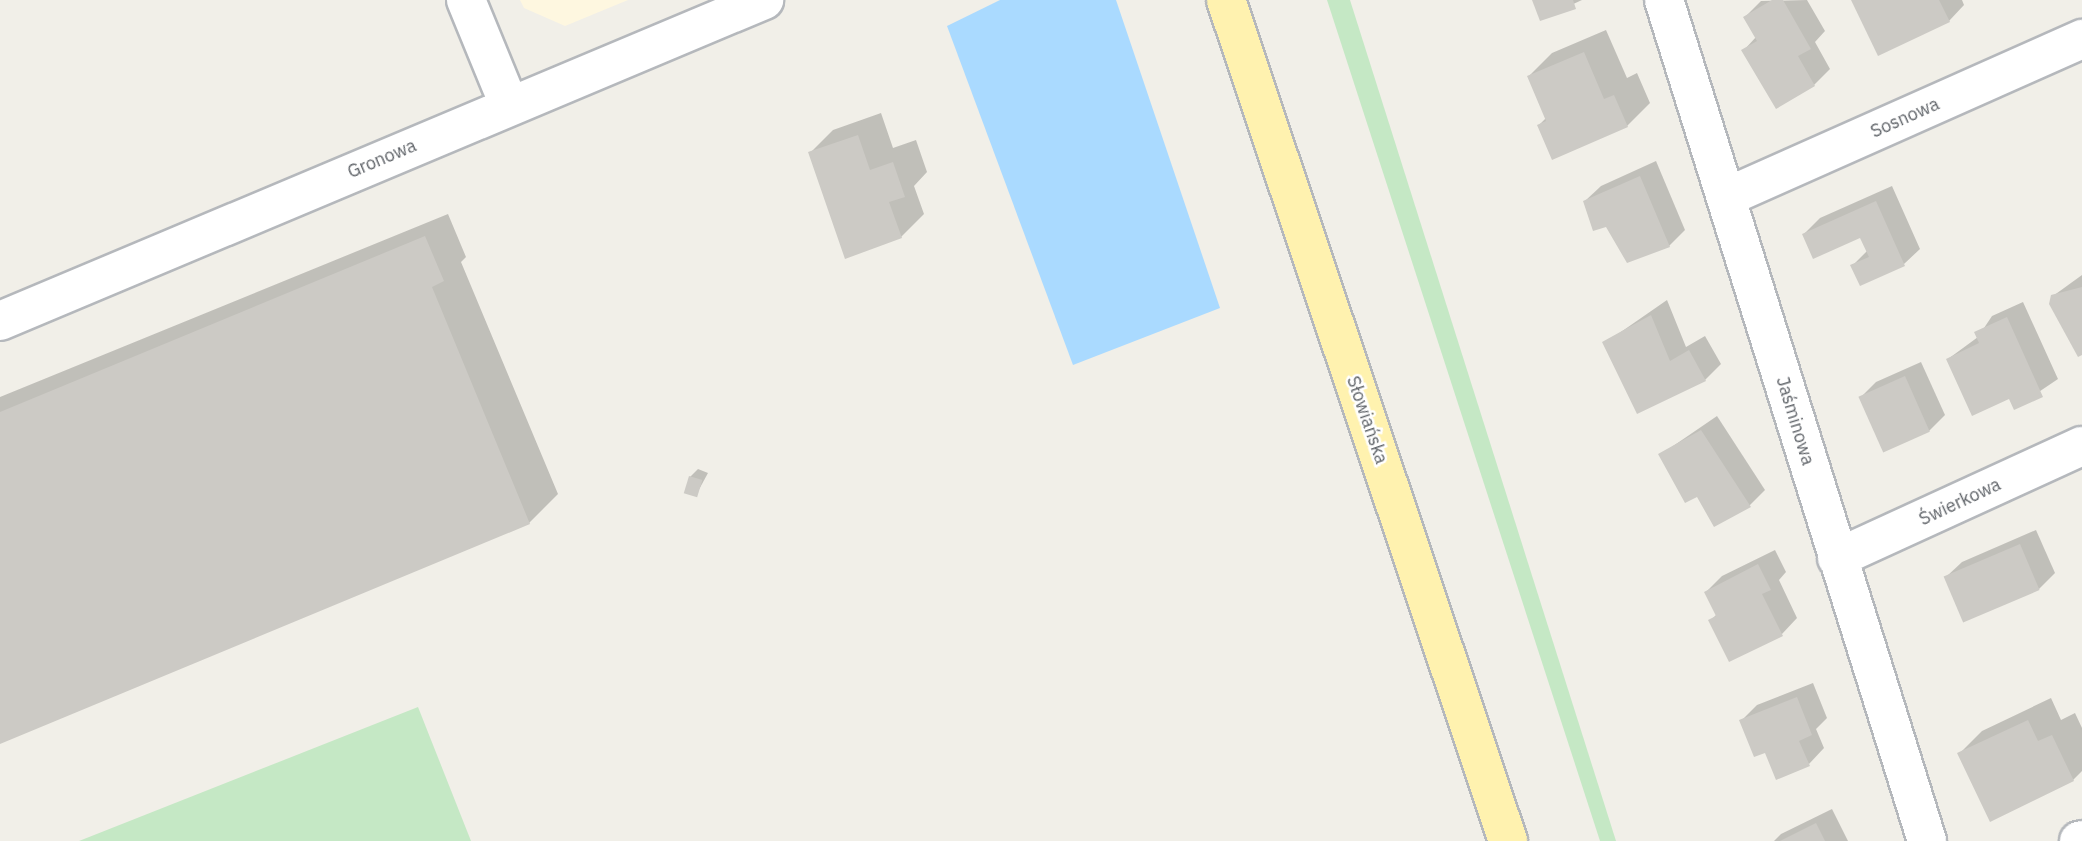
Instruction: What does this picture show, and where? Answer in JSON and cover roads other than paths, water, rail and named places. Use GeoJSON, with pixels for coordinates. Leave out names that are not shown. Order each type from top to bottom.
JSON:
{"type":"FeatureCollection","features":[{"type":"Feature","properties":{"kind":"main road","name":"Słowiańska"},"geometry":{"type":"LineString","coordinates":[[1226,0],[1508,841]]}},
{"type":"Feature","properties":{"kind":"street"},"geometry":{"type":"LineString","coordinates":[[466,0],[509,105]]}},
{"type":"Feature","properties":{"kind":"street","name":"Gronowa"},"geometry":{"type":"LineString","coordinates":[[0,321],[764,0]]}},
{"type":"Feature","properties":{"kind":"street","name":"Jaśminowa"},"geometry":{"type":"LineString","coordinates":[[1664,0],[1927,841]]}},
{"type":"Feature","properties":{"kind":"street","name":"Sosnowa"},"geometry":{"type":"LineString","coordinates":[[1727,197],[2082,39]]}},
{"type":"Feature","properties":{"kind":"street","name":"Świerkowa"},"geometry":{"type":"LineString","coordinates":[[1837,558],[2082,446]]}},
{"type":"Feature","properties":{"kind":"water"},"geometry":{"type":"Polygon","coordinates":[[[1000,0],[1116,0],[1220,308],[1073,365],[947,26],[1000,0]]]}}]}
